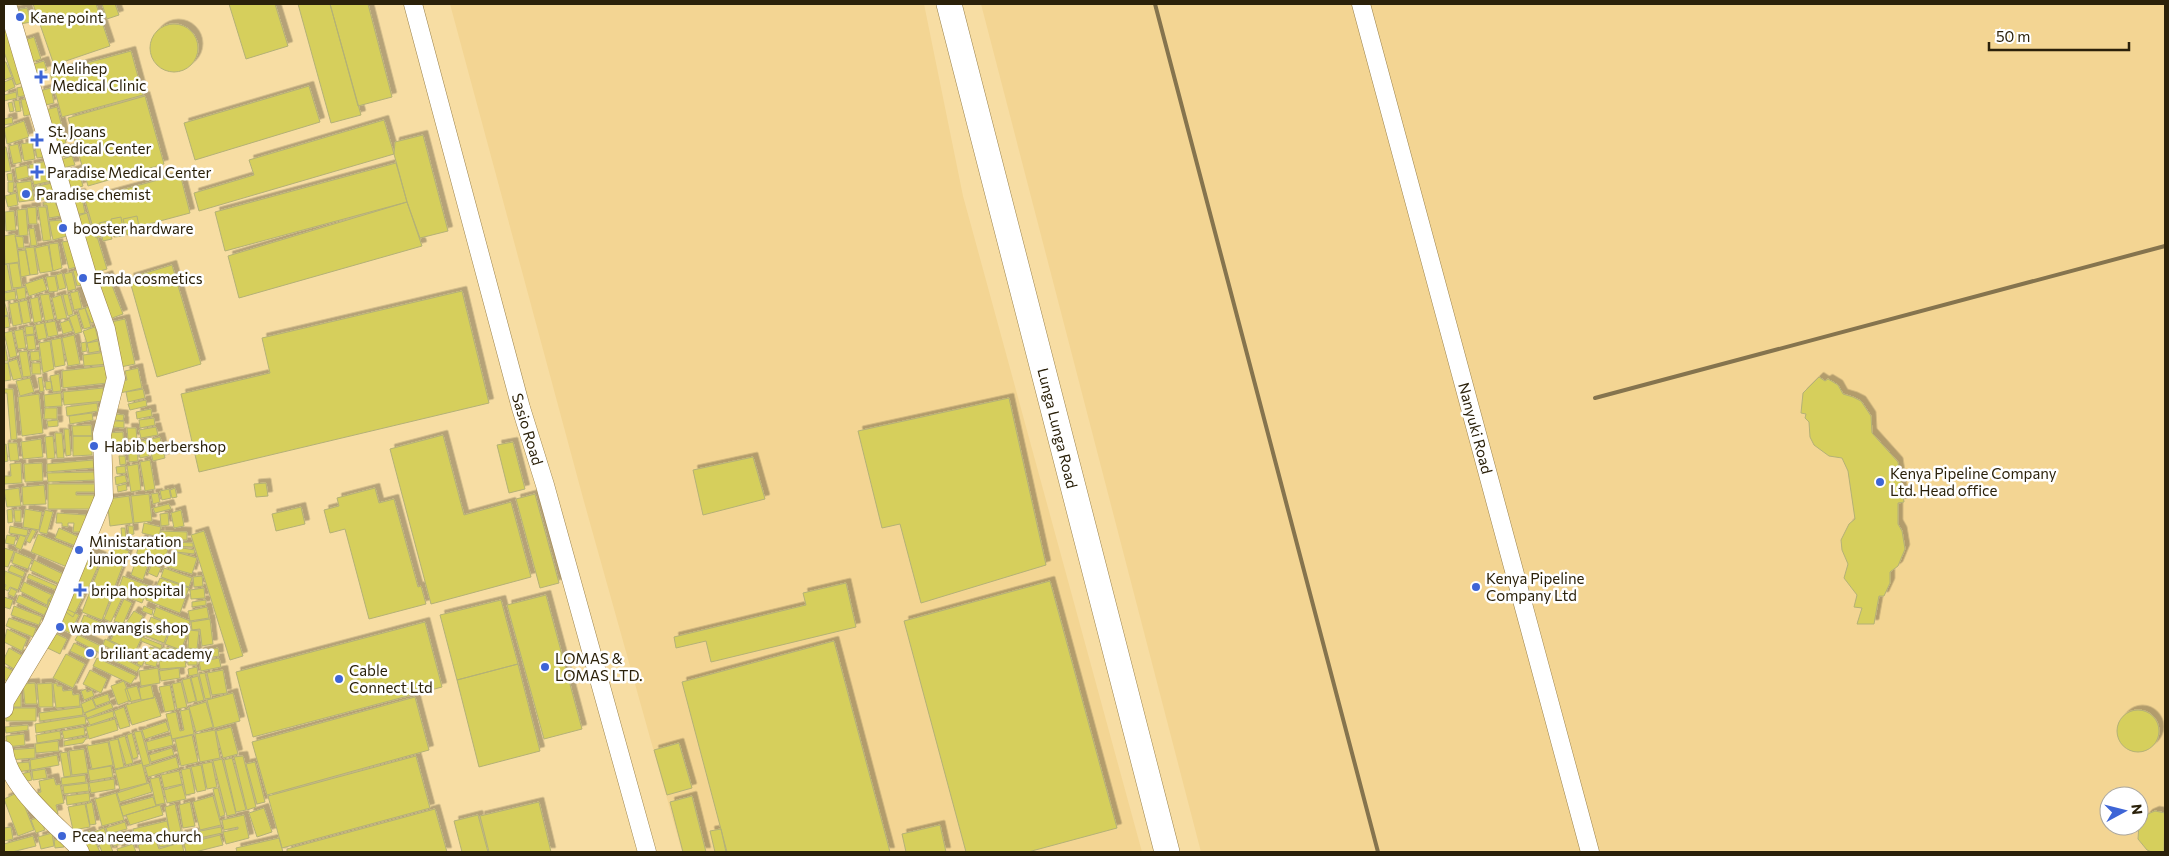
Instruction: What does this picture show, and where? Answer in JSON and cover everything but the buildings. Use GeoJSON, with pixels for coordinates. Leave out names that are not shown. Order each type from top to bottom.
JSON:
{"type":"FeatureCollection","features":[{"type":"Feature","properties":{"kind":"main road","name":"Lunga Lunga Road"},"geometry":{"type":"LineString","coordinates":[[949,4],[1167,852]]}},
{"type":"Feature","properties":{"kind":"street"},"geometry":{"type":"LineString","coordinates":[[4,709],[5,701],[52,625],[104,497],[102,434],[116,378],[106,329],[89,281],[6,4]]}},
{"type":"Feature","properties":{"kind":"street","name":"Sasio Road"},"geometry":{"type":"LineString","coordinates":[[413,4],[521,408],[545,485],[647,852]]}},
{"type":"Feature","properties":{"kind":"street","name":"Nanyuki Road"},"geometry":{"type":"LineString","coordinates":[[1361,4],[1590,852]]}},
{"type":"Feature","properties":{"kind":"street"},"geometry":{"type":"LineString","coordinates":[[4,750],[5,761],[25,792],[76,844],[80,852]]}},
{"type":"Feature","properties":{"kind":"shaded area"},"geometry":{"type":"Polygon","coordinates":[[[450,4],[924,4],[963,196],[1142,852],[682,852],[583,498],[450,4]]]}},
{"type":"Feature","properties":{"kind":"shaded area"},"geometry":{"type":"Polygon","coordinates":[[[981,4],[2165,4],[2165,852],[1201,852],[981,4]]]}},
{"type":"Feature","properties":{"kind":"railway"},"geometry":{"type":"LineString","coordinates":[[1155,4],[1378,852]]}},
{"type":"Feature","properties":{"kind":"railway"},"geometry":{"type":"LineString","coordinates":[[1595,398],[2165,246]]}},
{"type":"Feature","properties":{"kind":"place","name":"Kane point"},"geometry":{"type":"Point","coordinates":[20,17]}},
{"type":"Feature","properties":{"kind":"place","name":"Melihep Medical Clinic"},"geometry":{"type":"Point","coordinates":[41,77]}},
{"type":"Feature","properties":{"kind":"place","name":"St. Joans Medical Center"},"geometry":{"type":"Point","coordinates":[37,140]}},
{"type":"Feature","properties":{"kind":"place","name":"Paradise Medical Center"},"geometry":{"type":"Point","coordinates":[37,172]}},
{"type":"Feature","properties":{"kind":"place","name":"Paradise chemist"},"geometry":{"type":"Point","coordinates":[26,194]}},
{"type":"Feature","properties":{"kind":"place","name":"booster hardware"},"geometry":{"type":"Point","coordinates":[63,228]}},
{"type":"Feature","properties":{"kind":"place","name":"Emda cosmetics"},"geometry":{"type":"Point","coordinates":[83,278]}},
{"type":"Feature","properties":{"kind":"place","name":"Habib berbershop"},"geometry":{"type":"Point","coordinates":[94,446]}},
{"type":"Feature","properties":{"kind":"place","name":"Kenya Pipeline Company Ltd. Head office"},"geometry":{"type":"Point","coordinates":[1880,482]}},
{"type":"Feature","properties":{"kind":"place","name":"Ministaration junior school"},"geometry":{"type":"Point","coordinates":[79,550]}},
{"type":"Feature","properties":{"kind":"place","name":"Kenya Pipeline Company Ltd"},"geometry":{"type":"Point","coordinates":[1476,587]}},
{"type":"Feature","properties":{"kind":"place","name":"bripa hospital"},"geometry":{"type":"Point","coordinates":[80,590]}},
{"type":"Feature","properties":{"kind":"place","name":"wa mwangis shop"},"geometry":{"type":"Point","coordinates":[60,627]}},
{"type":"Feature","properties":{"kind":"place","name":"briliant academy"},"geometry":{"type":"Point","coordinates":[90,653]}},
{"type":"Feature","properties":{"kind":"place","name":"LOMAS & LOMAS LTD."},"geometry":{"type":"Point","coordinates":[545,667]}},
{"type":"Feature","properties":{"kind":"place","name":"Cable Connect Ltd"},"geometry":{"type":"Point","coordinates":[339,679]}},
{"type":"Feature","properties":{"kind":"place","name":"Pcea neema church"},"geometry":{"type":"Point","coordinates":[62,836]}}]}
